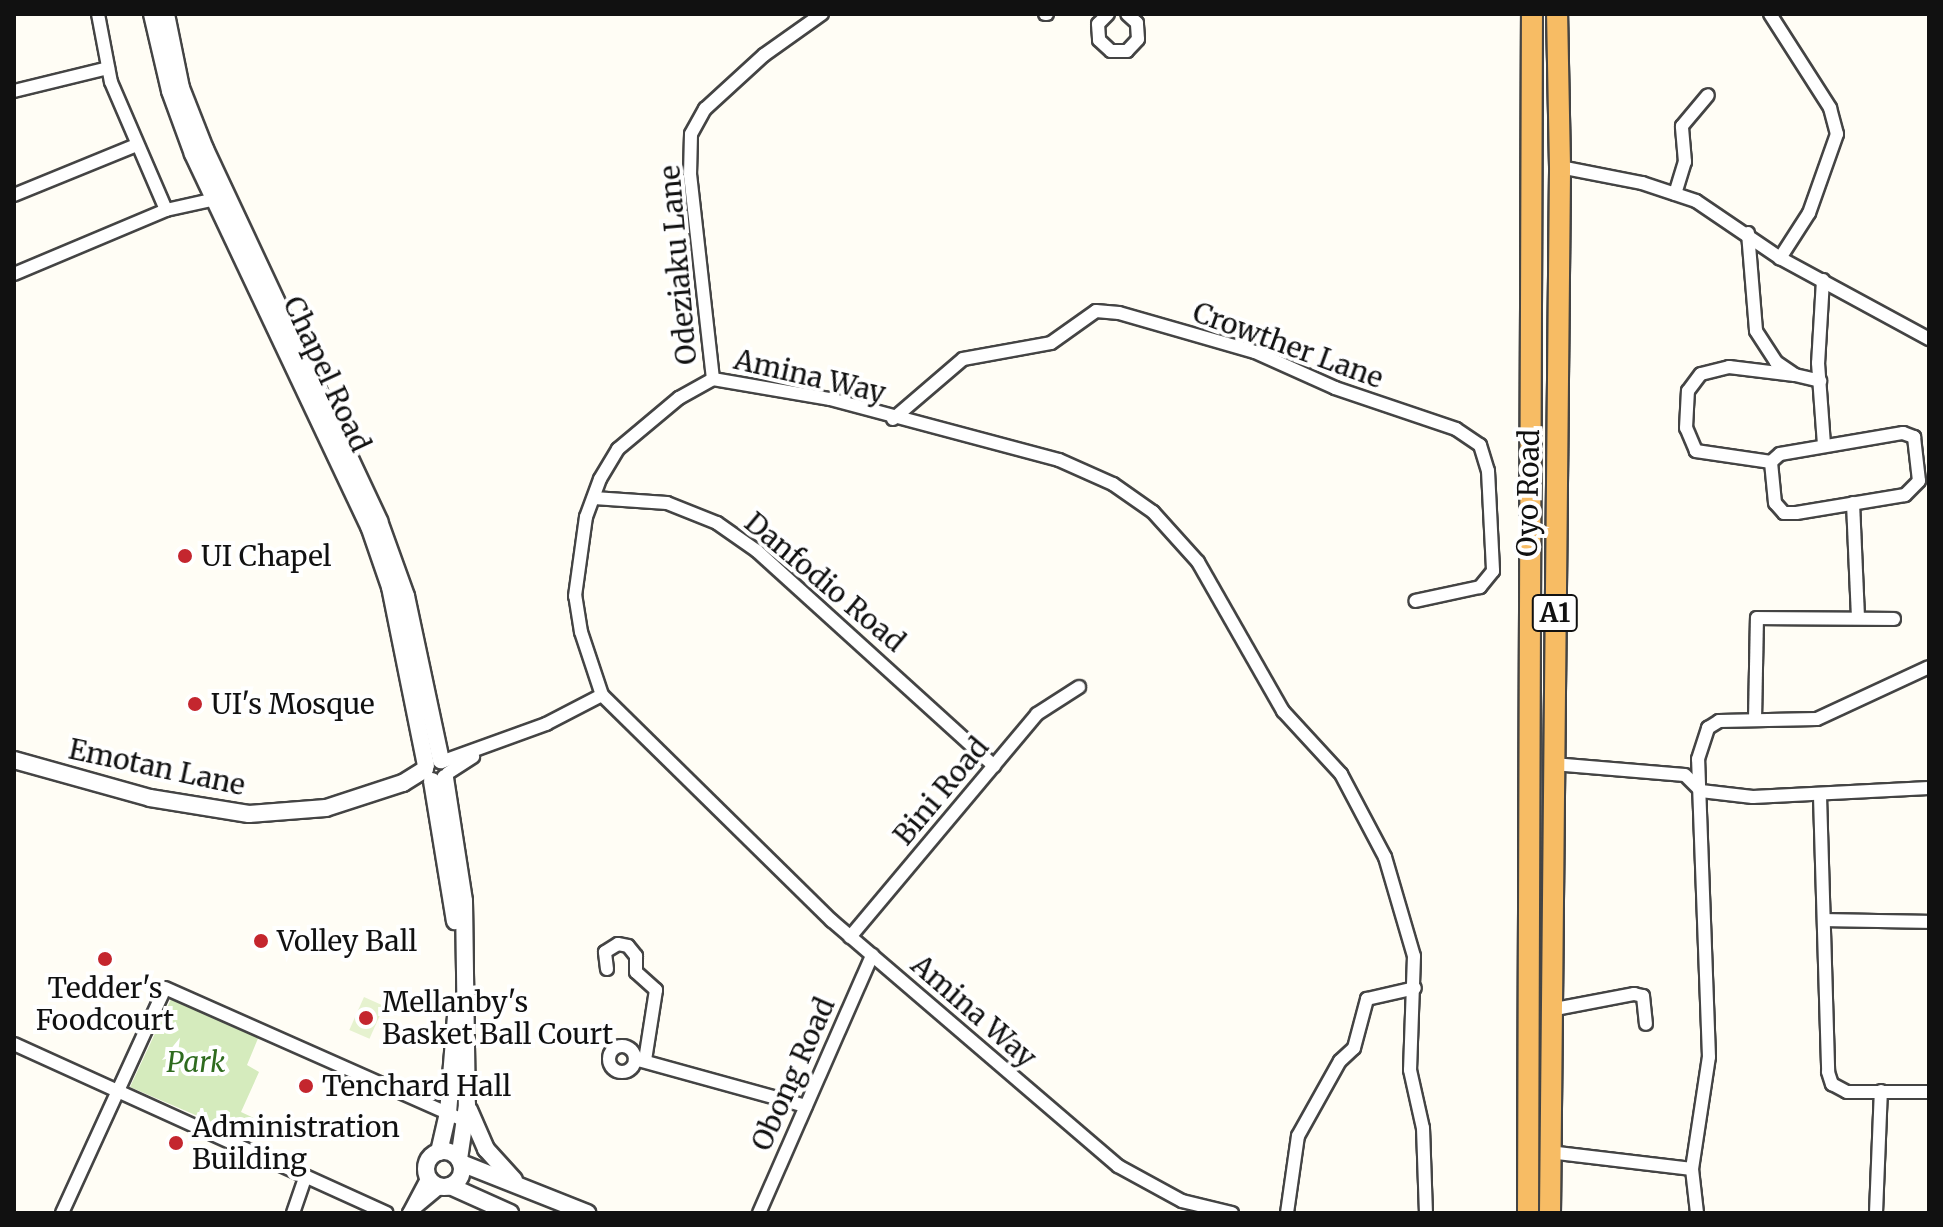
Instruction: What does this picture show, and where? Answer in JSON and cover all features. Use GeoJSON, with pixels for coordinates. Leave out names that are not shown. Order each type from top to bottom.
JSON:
{"type":"FeatureCollection","features":[{"type":"Feature","properties":{"kind":"highway","name":"Oyo Road"},"geometry":{"type":"LineString","coordinates":[[1528,1213],[1532,14]]}},
{"type":"Feature","properties":{"kind":"highway","name":"Oyo Road"},"geometry":{"type":"LineString","coordinates":[[1550,1213],[1560,167],[1557,14]]}},
{"type":"Feature","properties":{"kind":"street"},"geometry":{"type":"LineString","coordinates":[[98,14],[108,68],[134,146],[166,210]]}},
{"type":"Feature","properties":{"kind":"street","name":"Chapel Road"},"geometry":{"type":"LineString","coordinates":[[152,14],[170,91],[379,521],[406,596],[436,771],[464,901],[466,1113],[460,1161],[462,1174],[439,1184],[427,1164],[439,1152],[448,1113],[456,938],[436,771]]}},
{"type":"Feature","properties":{"kind":"street","name":"Chapel Road"},"geometry":{"type":"LineString","coordinates":[[166,14],[181,88],[222,197]]}},
{"type":"Feature","properties":{"kind":"street","name":"Odeziaku Lane"},"geometry":{"type":"LineString","coordinates":[[713,379],[690,175],[691,134],[705,109],[764,55],[822,14]]}},
{"type":"Feature","properties":{"kind":"street"},"geometry":{"type":"LineString","coordinates":[[1108,14],[1098,24],[1099,40],[1111,51],[1127,51],[1138,39],[1137,23],[1127,14]]}},
{"type":"Feature","properties":{"kind":"street"},"geometry":{"type":"LineString","coordinates":[[1770,14],[1830,108],[1837,134],[1809,213],[1780,258]]}},
{"type":"Feature","properties":{"kind":"street"},"geometry":{"type":"LineString","coordinates":[[14,91],[108,68]]}},
{"type":"Feature","properties":{"kind":"street"},"geometry":{"type":"LineString","coordinates":[[1675,194],[1685,162],[1682,126],[1708,95]]}},
{"type":"Feature","properties":{"kind":"street"},"geometry":{"type":"LineString","coordinates":[[14,195],[134,146]]}},
{"type":"Feature","properties":{"kind":"street"},"geometry":{"type":"LineString","coordinates":[[1560,167],[1675,194],[1748,233],[1780,258],[1929,339]]}},
{"type":"Feature","properties":{"kind":"street"},"geometry":{"type":"LineString","coordinates":[[14,274],[166,210],[222,197]]}},
{"type":"Feature","properties":{"kind":"street"},"geometry":{"type":"LineString","coordinates":[[1748,233],[1756,331],[1767,352],[1795,375]]}},
{"type":"Feature","properties":{"kind":"street"},"geometry":{"type":"LineString","coordinates":[[1823,280],[1820,381],[1824,444]]}},
{"type":"Feature","properties":{"kind":"street","name":"Crowther Lane"},"geometry":{"type":"LineString","coordinates":[[893,419],[963,359],[1051,343],[1096,311],[1119,313],[1255,352],[1335,388],[1464,432],[1480,445],[1488,471],[1493,571],[1480,587],[1415,601]]}},
{"type":"Feature","properties":{"kind":"street"},"geometry":{"type":"LineString","coordinates":[[1771,462],[1775,503],[1784,513],[1853,503],[1916,489],[1914,437],[1903,433],[1824,444],[1780,454],[1771,462],[1696,451],[1686,428],[1688,391],[1701,374],[1729,367],[1820,381]]}},
{"type":"Feature","properties":{"kind":"street","name":"Amina Way"},"geometry":{"type":"LineString","coordinates":[[1232,1213],[1182,1201],[1118,1166],[850,937],[740,835],[602,695],[581,632],[575,596],[580,542],[594,498],[618,449],[652,419],[713,379],[830,399],[893,419],[1059,460],[1113,484],[1153,512],[1198,562],[1283,711],[1341,774],[1385,857],[1414,956],[1410,1070],[1423,1128],[1426,1213]]}},
{"type":"Feature","properties":{"kind":"street","name":"Danfodio Road"},"geometry":{"type":"LineString","coordinates":[[594,498],[667,503],[717,523],[757,551],[994,766]]}},
{"type":"Feature","properties":{"kind":"street"},"geometry":{"type":"LineString","coordinates":[[1853,503],[1858,617]]}},
{"type":"Feature","properties":{"kind":"street"},"geometry":{"type":"LineString","coordinates":[[1755,720],[1757,618],[1894,619]]}},
{"type":"Feature","properties":{"kind":"street"},"geometry":{"type":"LineString","coordinates":[[1697,1213],[1692,1169],[1709,1057],[1698,759],[1708,728],[1719,721],[1817,719],[1929,667]]}},
{"type":"Feature","properties":{"kind":"street","name":"Bini Road"},"geometry":{"type":"LineString","coordinates":[[850,937],[1037,714],[1079,687]]}},
{"type":"Feature","properties":{"kind":"street"},"geometry":{"type":"LineString","coordinates":[[436,771],[602,695]]}},
{"type":"Feature","properties":{"kind":"street","name":"Emotan Lane"},"geometry":{"type":"LineString","coordinates":[[14,760],[150,798],[249,814],[326,808],[436,771]]}},
{"type":"Feature","properties":{"kind":"street"},"geometry":{"type":"LineString","coordinates":[[1553,764],[1685,775],[1701,791],[1753,797],[1820,796],[1929,788]]}},
{"type":"Feature","properties":{"kind":"street"},"geometry":{"type":"LineString","coordinates":[[1820,796],[1827,920],[1828,1072],[1832,1084],[1847,1092],[1929,1092]]}},
{"type":"Feature","properties":{"kind":"street"},"geometry":{"type":"LineString","coordinates":[[1827,920],[1929,922]]}},
{"type":"Feature","properties":{"kind":"street"},"geometry":{"type":"LineString","coordinates":[[607,969],[605,952],[618,944],[628,946],[636,956],[636,972],[656,990],[640,1060],[806,1106]]}},
{"type":"Feature","properties":{"kind":"street","name":"Obong Road"},"geometry":{"type":"LineString","coordinates":[[759,1213],[872,955]]}},
{"type":"Feature","properties":{"kind":"street"},"geometry":{"type":"LineString","coordinates":[[62,1213],[159,993],[171,988],[448,1113],[466,1113],[486,1149],[518,1184]]}},
{"type":"Feature","properties":{"kind":"street"},"geometry":{"type":"LineString","coordinates":[[1287,1213],[1298,1136],[1363,1031],[1367,999],[1415,988]]}},
{"type":"Feature","properties":{"kind":"street"},"geometry":{"type":"LineString","coordinates":[[1550,1010],[1634,994],[1643,996],[1646,1024]]}},
{"type":"Feature","properties":{"kind":"street"},"geometry":{"type":"LineString","coordinates":[[14,1044],[387,1213]]}},
{"type":"Feature","properties":{"kind":"street"},"geometry":{"type":"LineString","coordinates":[[1876,1213],[1881,1091]]}},
{"type":"Feature","properties":{"kind":"street"},"geometry":{"type":"LineString","coordinates":[[439,1152],[587,1213]]}},
{"type":"Feature","properties":{"kind":"street"},"geometry":{"type":"LineString","coordinates":[[1549,1152],[1692,1169]]}},
{"type":"Feature","properties":{"kind":"street"},"geometry":{"type":"LineString","coordinates":[[293,1213],[305,1178]]}},
{"type":"Feature","properties":{"kind":"street"},"geometry":{"type":"LineString","coordinates":[[409,1213],[439,1184],[510,1213]]}},
{"type":"Feature","properties":{"kind":"green space","name":"Park"},"geometry":{"type":"Polygon","coordinates":[[[172,997],[259,1036],[247,1065],[259,1072],[241,1112],[256,1119],[249,1138],[130,1087],[172,997]]]}},
{"type":"Feature","properties":{"kind":"green space","name":"Mellanby's Basket Ball Court"},"geometry":{"type":"Polygon","coordinates":[[[364,997],[384,1006],[369,1039],[349,1030],[364,997]]]}},
{"type":"Feature","properties":{"kind":"place","name":"UI Chapel"},"geometry":{"type":"Point","coordinates":[185,556]}},
{"type":"Feature","properties":{"kind":"place","name":"UI's Mosque"},"geometry":{"type":"Point","coordinates":[195,704]}},
{"type":"Feature","properties":{"kind":"place","name":"Volley Ball"},"geometry":{"type":"Point","coordinates":[261,941]}},
{"type":"Feature","properties":{"kind":"place","name":"Tedder's Foodcourt"},"geometry":{"type":"Point","coordinates":[105,959]}},
{"type":"Feature","properties":{"kind":"place","name":"Mellanby's Basket Ball Court"},"geometry":{"type":"Point","coordinates":[366,1018]}},
{"type":"Feature","properties":{"kind":"place","name":"Tenchard Hall"},"geometry":{"type":"Point","coordinates":[306,1086]}},
{"type":"Feature","properties":{"kind":"place","name":"Administration Building"},"geometry":{"type":"Point","coordinates":[176,1143]}}]}
